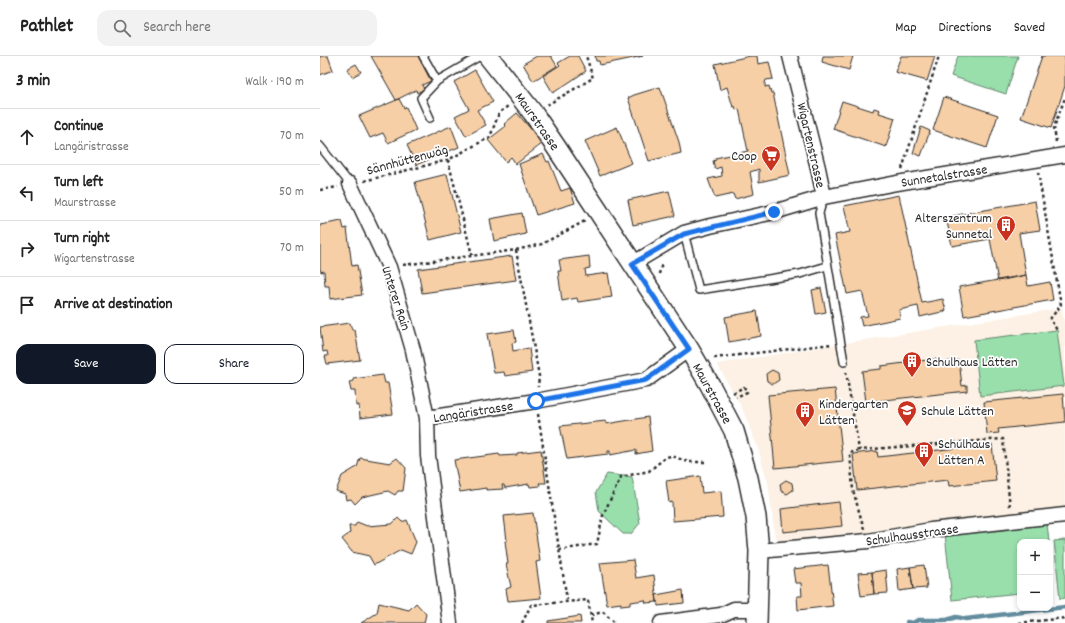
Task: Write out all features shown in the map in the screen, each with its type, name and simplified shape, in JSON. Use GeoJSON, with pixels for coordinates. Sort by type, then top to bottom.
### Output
{"type":"FeatureCollection","features":[{"type":"Feature","properties":{"kind":"street","name":"Maurstrasse"},"geometry":{"type":"LineString","coordinates":[[488,56],[534,113],[689,349],[734,431],[748,478],[756,517],[759,551],[757,616]]}},
{"type":"Feature","properties":{"kind":"street","name":"Wigartenstrasse"},"geometry":{"type":"LineString","coordinates":[[632,264],[684,234],[774,212],[824,197],[790,56]]}},
{"type":"Feature","properties":{"kind":"street","name":"Sunnetalstrasse"},"geometry":{"type":"LineString","coordinates":[[824,197],[897,183],[1061,156]]}},
{"type":"Feature","properties":{"kind":"street","name":"Unterer Rain"},"geometry":{"type":"LineString","coordinates":[[350,184],[389,268],[413,350],[427,418]]}},
{"type":"Feature","properties":{"kind":"street","name":"Langäristrasse"},"geometry":{"type":"LineString","coordinates":[[450,623],[428,456],[427,418],[536,401],[646,380],[689,349]]}},
{"type":"Feature","properties":{"kind":"street","name":"Schulhausstrasse"},"geometry":{"type":"LineString","coordinates":[[759,551],[868,541],[931,530],[1065,515]]}},
{"type":"Feature","properties":{"kind":"street"},"geometry":{"type":"LineString","coordinates":[[661,623],[721,615],[734,609],[757,616]]}},
{"type":"Feature","properties":{"kind":"lane"},"geometry":{"type":"LineString","coordinates":[[423,56],[438,81]]}},
{"type":"Feature","properties":{"kind":"lane"},"geometry":{"type":"LineString","coordinates":[[430,118],[421,98],[438,81],[480,56]]}},
{"type":"Feature","properties":{"kind":"lane"},"geometry":{"type":"LineString","coordinates":[[320,146],[350,184]]}},
{"type":"Feature","properties":{"kind":"lane"},"geometry":{"type":"LineString","coordinates":[[824,197],[819,213],[844,362]]}},
{"type":"Feature","properties":{"kind":"lane"},"geometry":{"type":"LineString","coordinates":[[684,234],[699,290],[800,274],[828,266]]}},
{"type":"Feature","properties":{"kind":"path"},"geometry":{"type":"LineString","coordinates":[[534,113],[592,78],[586,56]]}},
{"type":"Feature","properties":{"kind":"path"},"geometry":{"type":"LineString","coordinates":[[897,183],[939,56]]}},
{"type":"Feature","properties":{"kind":"path","name":"Sännhüttenwäg"},"geometry":{"type":"LineString","coordinates":[[320,190],[448,160],[490,138],[499,113],[520,96]]}},
{"type":"Feature","properties":{"kind":"path"},"geometry":{"type":"LineString","coordinates":[[1061,156],[1054,127],[1065,98]]}},
{"type":"Feature","properties":{"kind":"path"},"geometry":{"type":"LineString","coordinates":[[448,160],[472,255]]}},
{"type":"Feature","properties":{"kind":"path"},"geometry":{"type":"LineString","coordinates":[[1036,160],[1061,305],[1050,319],[1057,330]]}},
{"type":"Feature","properties":{"kind":"path"},"geometry":{"type":"LineString","coordinates":[[413,263],[516,250],[542,244],[599,213]]}},
{"type":"Feature","properties":{"kind":"path"},"geometry":{"type":"LineString","coordinates":[[516,250],[539,376],[536,401],[567,600]]}},
{"type":"Feature","properties":{"kind":"path"},"geometry":{"type":"LineString","coordinates":[[709,358],[841,343]]}},
{"type":"Feature","properties":{"kind":"path"},"geometry":{"type":"LineString","coordinates":[[844,362],[859,450]]}},
{"type":"Feature","properties":{"kind":"path"},"geometry":{"type":"LineString","coordinates":[[730,395],[744,386],[747,392],[736,398]]}},
{"type":"Feature","properties":{"kind":"path"},"geometry":{"type":"LineString","coordinates":[[868,541],[853,490],[850,453],[859,450],[1004,439],[1012,521]]}},
{"type":"Feature","properties":{"kind":"path"},"geometry":{"type":"LineString","coordinates":[[559,550],[597,544],[603,515],[621,477],[649,471],[666,456],[672,456],[688,462],[705,462]]}},
{"type":"Feature","properties":{"kind":"path"},"geometry":{"type":"LineString","coordinates":[[522,623],[531,605],[567,600],[588,600],[592,623]]}},
{"type":"Feature","properties":{"kind":"path"},"geometry":{"type":"LineString","coordinates":[[591,614],[603,612],[615,623]]}},
{"type":"Feature","properties":{"kind":"path"},"geometry":{"type":"LineString","coordinates":[[1019,623],[1065,618]]}},
{"type":"Feature","properties":{"kind":"shaded area","name":"Schule Lätten"},"geometry":{"type":"Polygon","coordinates":[[[1062,308],[1065,326],[1065,510],[783,543],[775,537],[768,483],[757,446],[742,408],[717,364],[1062,308]]]}},
{"type":"Feature","properties":{"kind":"green space"},"geometry":{"type":"Polygon","coordinates":[[[958,56],[1018,56],[1006,94],[951,76],[958,56]]]}},
{"type":"Feature","properties":{"kind":"green space"},"geometry":{"type":"Polygon","coordinates":[[[1057,330],[1064,386],[980,396],[974,340],[1057,330]]]}},
{"type":"Feature","properties":{"kind":"green space"},"geometry":{"type":"Polygon","coordinates":[[[607,474],[632,477],[640,523],[631,534],[623,534],[599,511],[596,492],[607,474]]]}},
{"type":"Feature","properties":{"kind":"green space"},"geometry":{"type":"Polygon","coordinates":[[[1047,523],[1049,539],[1017,539],[1017,593],[952,600],[945,534],[1047,523]]]}},
{"type":"Feature","properties":{"kind":"green space"},"geometry":{"type":"Polygon","coordinates":[[[1065,540],[1065,598],[1060,599],[1054,541],[1065,540]]]}},
{"type":"Feature","properties":{"kind":"building"},"geometry":{"type":"Polygon","coordinates":[[[320,56],[328,56],[333,70],[320,75],[320,56]]]}},
{"type":"Feature","properties":{"kind":"building"},"geometry":{"type":"Polygon","coordinates":[[[371,56],[418,56],[431,81],[422,85],[424,89],[417,93],[416,90],[396,100],[371,56]]]}},
{"type":"Feature","properties":{"kind":"building"},"geometry":{"type":"Polygon","coordinates":[[[537,56],[551,56],[557,66],[533,81],[523,64],[537,56]]]}},
{"type":"Feature","properties":{"kind":"building"},"geometry":{"type":"Polygon","coordinates":[[[570,56],[578,56],[586,71],[553,93],[543,76],[560,65],[558,63],[570,56]]]}},
{"type":"Feature","properties":{"kind":"building"},"geometry":{"type":"Polygon","coordinates":[[[595,56],[643,56],[600,65],[599,61],[596,61],[595,56]]]}},
{"type":"Feature","properties":{"kind":"building"},"geometry":{"type":"Polygon","coordinates":[[[750,56],[757,56],[758,64],[769,62],[773,79],[766,80],[765,87],[769,86],[771,93],[773,93],[790,175],[759,182],[759,169],[750,172],[754,194],[735,199],[733,194],[715,198],[708,179],[722,176],[721,167],[715,169],[713,161],[716,160],[715,158],[748,151],[739,109],[736,110],[735,106],[733,107],[727,87],[720,90],[715,64],[750,56]]]}},
{"type":"Feature","properties":{"kind":"building"},"geometry":{"type":"Polygon","coordinates":[[[823,56],[853,56],[849,70],[822,62],[823,56]]]}},
{"type":"Feature","properties":{"kind":"building"},"geometry":{"type":"Polygon","coordinates":[[[901,56],[935,56],[927,81],[895,72],[901,56]]]}},
{"type":"Feature","properties":{"kind":"building"},"geometry":{"type":"Polygon","coordinates":[[[1042,56],[1065,56],[1065,86],[1051,128],[1021,118],[1042,56]]]}},
{"type":"Feature","properties":{"kind":"building"},"geometry":{"type":"Polygon","coordinates":[[[356,64],[361,72],[352,77],[347,69],[356,64]]]}},
{"type":"Feature","properties":{"kind":"building"},"geometry":{"type":"Polygon","coordinates":[[[475,70],[493,102],[477,110],[486,125],[466,136],[455,116],[469,109],[454,82],[475,70]]]}},
{"type":"Feature","properties":{"kind":"building"},"geometry":{"type":"Polygon","coordinates":[[[660,87],[679,142],[681,153],[649,161],[628,98],[660,87]]]}},
{"type":"Feature","properties":{"kind":"building"},"geometry":{"type":"Polygon","coordinates":[[[944,97],[998,115],[987,148],[933,130],[944,97]]]}},
{"type":"Feature","properties":{"kind":"building"},"geometry":{"type":"Polygon","coordinates":[[[399,99],[404,108],[406,107],[416,130],[388,143],[383,133],[370,138],[359,116],[399,99]]]}},
{"type":"Feature","properties":{"kind":"building"},"geometry":{"type":"Polygon","coordinates":[[[842,101],[873,111],[874,108],[880,110],[879,113],[895,118],[886,147],[833,129],[842,101]]]}},
{"type":"Feature","properties":{"kind":"building"},"geometry":{"type":"Polygon","coordinates":[[[517,113],[543,143],[516,164],[511,157],[506,162],[488,140],[506,126],[504,124],[517,113]]]}},
{"type":"Feature","properties":{"kind":"building"},"geometry":{"type":"Polygon","coordinates":[[[451,126],[459,147],[416,165],[407,145],[451,126]]]}},
{"type":"Feature","properties":{"kind":"building"},"geometry":{"type":"Polygon","coordinates":[[[617,127],[632,163],[600,176],[585,141],[617,127]]]}},
{"type":"Feature","properties":{"kind":"building"},"geometry":{"type":"Polygon","coordinates":[[[921,127],[930,131],[921,156],[913,153],[921,127]]]}},
{"type":"Feature","properties":{"kind":"building"},"geometry":{"type":"Polygon","coordinates":[[[543,154],[547,162],[549,161],[561,191],[570,188],[575,203],[536,215],[519,164],[543,154]]]}},
{"type":"Feature","properties":{"kind":"building"},"geometry":{"type":"Polygon","coordinates":[[[447,174],[461,232],[430,240],[415,182],[447,174]]]}},
{"type":"Feature","properties":{"kind":"building"},"geometry":{"type":"Polygon","coordinates":[[[669,191],[675,216],[633,225],[628,200],[669,191]]]}},
{"type":"Feature","properties":{"kind":"building"},"geometry":{"type":"Polygon","coordinates":[[[899,195],[922,303],[943,299],[946,311],[920,317],[918,306],[899,310],[900,318],[862,326],[860,317],[868,316],[862,291],[847,294],[835,235],[850,232],[844,206],[899,195]]]}},
{"type":"Feature","properties":{"kind":"building","name":"Alterszentrum Sunnetal"},"geometry":{"type":"Polygon","coordinates":[[[1035,201],[1040,230],[1019,233],[1026,275],[998,281],[990,239],[952,246],[946,217],[1035,201]]]}},
{"type":"Feature","properties":{"kind":"building"},"geometry":{"type":"Polygon","coordinates":[[[522,213],[526,234],[494,241],[490,219],[522,213]]]}},
{"type":"Feature","properties":{"kind":"building"},"geometry":{"type":"Polygon","coordinates":[[[342,221],[344,229],[347,228],[352,266],[357,265],[362,295],[330,299],[329,286],[325,286],[324,271],[321,272],[320,268],[320,225],[342,221]]]}},
{"type":"Feature","properties":{"kind":"building"},"geometry":{"type":"Polygon","coordinates":[[[512,256],[516,280],[422,293],[418,269],[512,256]]]}},
{"type":"Feature","properties":{"kind":"building"},"geometry":{"type":"Polygon","coordinates":[[[589,256],[590,268],[585,269],[586,276],[608,273],[612,297],[578,302],[577,298],[562,301],[558,271],[561,271],[559,260],[589,256]]]}},
{"type":"Feature","properties":{"kind":"building"},"geometry":{"type":"Polygon","coordinates":[[[1026,275],[1028,286],[1050,282],[1053,300],[964,316],[959,287],[1026,275]]]}},
{"type":"Feature","properties":{"kind":"building"},"geometry":{"type":"Polygon","coordinates":[[[821,288],[826,312],[816,314],[812,290],[821,288]]]}},
{"type":"Feature","properties":{"kind":"building"},"geometry":{"type":"Polygon","coordinates":[[[757,311],[761,336],[729,342],[725,317],[757,311]]]}},
{"type":"Feature","properties":{"kind":"building"},"geometry":{"type":"Polygon","coordinates":[[[350,323],[352,330],[355,330],[360,360],[327,364],[325,356],[328,356],[327,351],[323,352],[320,327],[350,323]]]}},
{"type":"Feature","properties":{"kind":"building"},"geometry":{"type":"Polygon","coordinates":[[[514,330],[516,342],[512,343],[513,351],[529,348],[532,372],[505,376],[504,372],[494,373],[487,334],[514,330]]]}},
{"type":"Feature","properties":{"kind":"building","name":"Schulhaus Lätten"},"geometry":{"type":"Polygon","coordinates":[[[936,359],[937,363],[959,360],[962,386],[967,385],[967,391],[866,402],[862,371],[881,369],[881,366],[936,359]]]}},
{"type":"Feature","properties":{"kind":"building"},"geometry":{"type":"Polygon","coordinates":[[[772,370],[778,373],[779,380],[773,384],[767,381],[766,374],[772,370]]]}},
{"type":"Feature","properties":{"kind":"building"},"geometry":{"type":"Polygon","coordinates":[[[383,375],[385,383],[388,383],[393,414],[360,418],[359,405],[356,406],[355,391],[351,391],[349,382],[354,381],[353,379],[383,375]]]}},
{"type":"Feature","properties":{"kind":"building","name":"Kindergarten Lätten"},"geometry":{"type":"Polygon","coordinates":[[[835,389],[843,461],[775,468],[768,395],[835,389]]]}},
{"type":"Feature","properties":{"kind":"building"},"geometry":{"type":"Polygon","coordinates":[[[1063,394],[1065,422],[998,429],[999,433],[987,434],[984,402],[1063,394]]]}},
{"type":"Feature","properties":{"kind":"building"},"geometry":{"type":"Polygon","coordinates":[[[648,417],[652,451],[636,454],[636,450],[610,455],[610,451],[608,451],[608,454],[567,459],[560,426],[606,421],[606,424],[648,417]]]}},
{"type":"Feature","properties":{"kind":"building","name":"Schulhaus Lätten A"},"geometry":{"type":"Polygon","coordinates":[[[992,444],[996,481],[949,486],[948,480],[857,490],[853,454],[877,451],[878,457],[992,444]]]}},
{"type":"Feature","properties":{"kind":"building"},"geometry":{"type":"Polygon","coordinates":[[[541,450],[546,483],[539,483],[540,486],[530,487],[529,484],[505,488],[504,485],[502,485],[503,489],[486,490],[486,488],[460,492],[454,460],[499,454],[500,456],[517,455],[517,453],[541,450]]]}},
{"type":"Feature","properties":{"kind":"building"},"geometry":{"type":"Polygon","coordinates":[[[360,458],[390,463],[397,458],[406,468],[403,491],[398,491],[395,495],[388,491],[362,497],[355,504],[351,499],[346,500],[345,494],[336,491],[342,476],[357,467],[360,458]]]}},
{"type":"Feature","properties":{"kind":"building"},"geometry":{"type":"Polygon","coordinates":[[[700,476],[702,493],[721,491],[723,517],[673,521],[672,502],[669,503],[666,481],[700,476]]]}},
{"type":"Feature","properties":{"kind":"building"},"geometry":{"type":"Polygon","coordinates":[[[786,480],[792,483],[793,490],[787,494],[781,491],[780,484],[786,480]]]}},
{"type":"Feature","properties":{"kind":"building"},"geometry":{"type":"Polygon","coordinates":[[[839,502],[842,526],[783,532],[781,509],[839,502]]]}},
{"type":"Feature","properties":{"kind":"building"},"geometry":{"type":"Polygon","coordinates":[[[533,513],[540,561],[536,562],[541,598],[508,601],[506,589],[511,587],[506,564],[508,564],[504,516],[533,513]]]}},
{"type":"Feature","properties":{"kind":"building"},"geometry":{"type":"Polygon","coordinates":[[[398,518],[402,522],[407,520],[416,542],[411,554],[401,550],[374,565],[369,556],[352,552],[342,539],[350,533],[349,526],[355,526],[357,522],[367,526],[392,524],[398,518]]]}},
{"type":"Feature","properties":{"kind":"building"},"geometry":{"type":"Polygon","coordinates":[[[633,560],[636,578],[654,575],[657,602],[646,603],[645,600],[630,602],[630,605],[621,606],[621,603],[607,605],[600,563],[633,560]]]}},
{"type":"Feature","properties":{"kind":"building"},"geometry":{"type":"Polygon","coordinates":[[[828,565],[833,606],[798,610],[797,596],[802,596],[801,583],[795,583],[793,569],[828,565]]]}},
{"type":"Feature","properties":{"kind":"building"},"geometry":{"type":"Polygon","coordinates":[[[924,565],[927,588],[913,589],[910,567],[924,565]]]}},
{"type":"Feature","properties":{"kind":"building"},"geometry":{"type":"Polygon","coordinates":[[[910,567],[913,589],[899,591],[897,569],[910,567]]]}},
{"type":"Feature","properties":{"kind":"building"},"geometry":{"type":"Polygon","coordinates":[[[886,570],[888,593],[874,594],[872,572],[886,570]]]}},
{"type":"Feature","properties":{"kind":"building"},"geometry":{"type":"Polygon","coordinates":[[[872,572],[874,594],[861,596],[858,573],[872,572]]]}},
{"type":"Feature","properties":{"kind":"building"},"geometry":{"type":"Polygon","coordinates":[[[683,590],[684,603],[658,606],[656,595],[683,590]]]}},
{"type":"Feature","properties":{"kind":"building"},"geometry":{"type":"Polygon","coordinates":[[[379,603],[409,610],[416,603],[426,614],[424,623],[361,623],[377,613],[379,603]]]}},
{"type":"Feature","properties":{"kind":"building"},"geometry":{"type":"Polygon","coordinates":[[[580,616],[581,623],[548,623],[548,621],[580,616]]]}},
{"type":"Feature","properties":{"kind":"waterway"},"geometry":{"type":"LineString","coordinates":[[907,622],[913,623],[918,620],[947,620],[956,617],[966,619],[1065,607]]}},
{"type":"Feature","properties":{"kind":"place","name":"Coop"},"geometry":{"type":"Point","coordinates":[771,172]}},
{"type":"Feature","properties":{"kind":"place","name":"Alterszentrum Sunnetal"},"geometry":{"type":"Point","coordinates":[1006,242]}},
{"type":"Feature","properties":{"kind":"place","name":"Schulhaus Lätten"},"geometry":{"type":"Point","coordinates":[912,378]}},
{"type":"Feature","properties":{"kind":"place","name":"Schule Lätten"},"geometry":{"type":"Point","coordinates":[907,427]}},
{"type":"Feature","properties":{"kind":"place","name":"Kindergarten Lätten"},"geometry":{"type":"Point","coordinates":[805,428]}},
{"type":"Feature","properties":{"kind":"place","name":"Schulhaus Lätten A"},"geometry":{"type":"Point","coordinates":[924,468]}},
{"type":"Feature","properties":{"kind":"route"},"geometry":{"type":"LineString","coordinates":[[536,401],[646,380],[689,349],[632,264],[684,234],[710,226],[774,212]]}}]}
